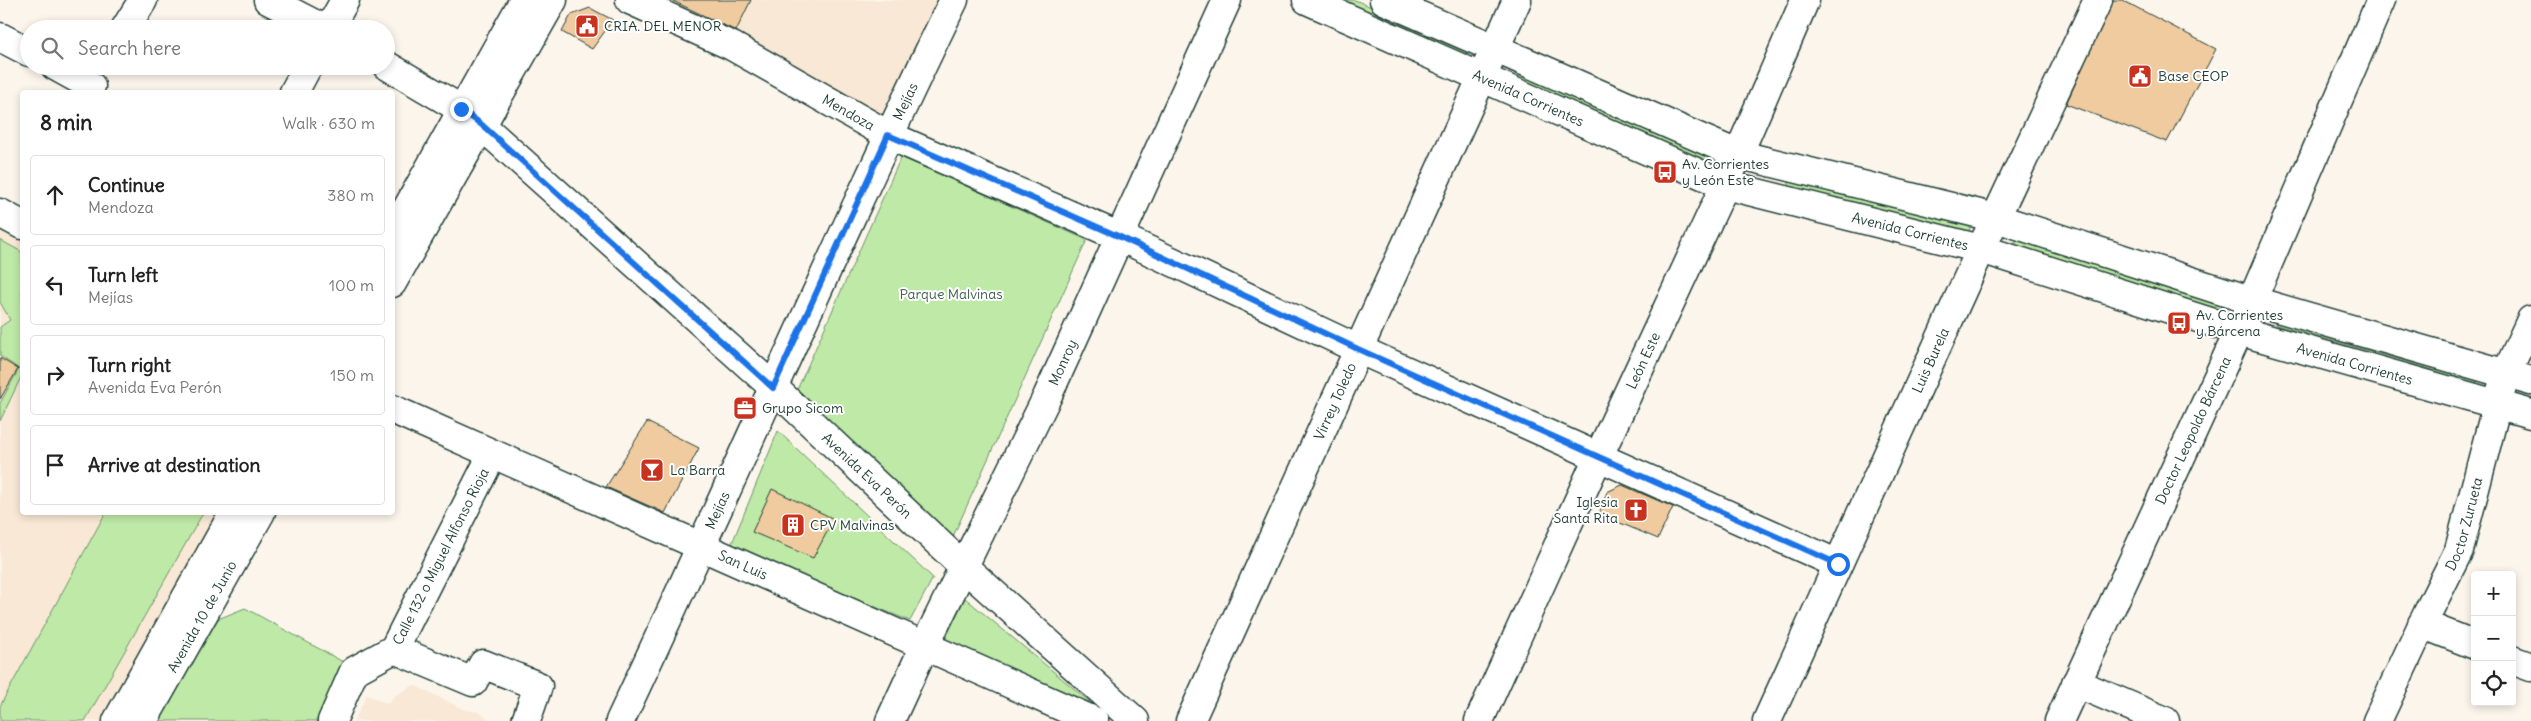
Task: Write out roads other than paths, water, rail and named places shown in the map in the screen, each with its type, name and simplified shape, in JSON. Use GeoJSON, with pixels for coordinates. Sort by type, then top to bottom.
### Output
{"type":"FeatureCollection","features":[{"type":"Feature","properties":{"kind":"street"},"geometry":{"type":"LineString","coordinates":[[130,20],[142,0]]}},
{"type":"Feature","properties":{"kind":"street"},"geometry":{"type":"LineString","coordinates":[[268,0],[307,20]]}},
{"type":"Feature","properties":{"kind":"street"},"geometry":{"type":"LineString","coordinates":[[334,20],[345,0]]}},
{"type":"Feature","properties":{"kind":"street"},"geometry":{"type":"LineString","coordinates":[[395,277],[524,0]]}},
{"type":"Feature","properties":{"kind":"street"},"geometry":{"type":"LineString","coordinates":[[395,231],[553,0]]}},
{"type":"Feature","properties":{"kind":"street","name":"Mendoza"},"geometry":{"type":"LineString","coordinates":[[630,0],[732,46],[888,135],[1118,236],[1360,350],[1838,564]]}},
{"type":"Feature","properties":{"kind":"street","name":"Mejías"},"geometry":{"type":"LineString","coordinates":[[620,721],[701,548],[888,135],[954,0]]}},
{"type":"Feature","properties":{"kind":"street","name":"Monroy"},"geometry":{"type":"LineString","coordinates":[[890,721],[963,566],[1047,397],[1118,236],[1227,0]]}},
{"type":"Feature","properties":{"kind":"street","name":"Avenida Corrientes"},"geometry":{"type":"LineString","coordinates":[[1307,0],[1725,185],[1981,249],[2239,331],[2531,414]]}},
{"type":"Feature","properties":{"kind":"street"},"geometry":{"type":"LineString","coordinates":[[1384,0],[1737,154],[1996,218],[2250,300],[2519,377]]}},
{"type":"Feature","properties":{"kind":"street","name":"Virrey Toledo"},"geometry":{"type":"LineString","coordinates":[[1190,721],[1483,79],[1517,0]]}},
{"type":"Feature","properties":{"kind":"street","name":"León Este"},"geometry":{"type":"LineString","coordinates":[[1479,721],[1598,457],[1725,185],[1805,0]]}},
{"type":"Feature","properties":{"kind":"street","name":"Luis Burela"},"geometry":{"type":"LineString","coordinates":[[1768,721],[1981,249],[2098,0]]}},
{"type":"Feature","properties":{"kind":"street","name":"Doctor Leopoldo Bárcena"},"geometry":{"type":"LineString","coordinates":[[2059,721],[2239,331],[2250,300],[2381,0]]}},
{"type":"Feature","properties":{"kind":"street"},"geometry":{"type":"LineString","coordinates":[[0,37],[20,47]]}},
{"type":"Feature","properties":{"kind":"street","name":"Avenida Eva Perón"},"geometry":{"type":"LineString","coordinates":[[395,71],[471,117],[773,388],[963,566],[1135,721]]}},
{"type":"Feature","properties":{"kind":"street"},"geometry":{"type":"LineString","coordinates":[[78,75],[94,81]]}},
{"type":"Feature","properties":{"kind":"street"},"geometry":{"type":"LineString","coordinates":[[295,90],[303,75]]}},
{"type":"Feature","properties":{"kind":"street","name":"Doctor Zurueta"},"geometry":{"type":"LineString","coordinates":[[2378,721],[2422,624],[2460,550],[2496,404],[2519,377],[2531,320]]}},
{"type":"Feature","properties":{"kind":"street","name":"San Luis"},"geometry":{"type":"LineString","coordinates":[[395,410],[1094,721]]}},
{"type":"Feature","properties":{"kind":"street","name":"Calle 132 o Miguel Alfonso Rioja"},"geometry":{"type":"LineString","coordinates":[[332,721],[354,671],[394,649],[492,455]]}},
{"type":"Feature","properties":{"kind":"street","name":"Avenida 10 de Junio"},"geometry":{"type":"LineString","coordinates":[[117,721],[232,515]]}},
{"type":"Feature","properties":{"kind":"street","name":"Avenida 10 de Junio"},"geometry":{"type":"LineString","coordinates":[[143,721],[259,515]]}},
{"type":"Feature","properties":{"kind":"street"},"geometry":{"type":"LineString","coordinates":[[2422,624],[2471,643]]}},
{"type":"Feature","properties":{"kind":"street"},"geometry":{"type":"LineString","coordinates":[[394,649],[473,682],[483,664],[538,686],[526,721]]}},
{"type":"Feature","properties":{"kind":"street"},"geometry":{"type":"LineString","coordinates":[[2514,661],[2531,668]]}},
{"type":"Feature","properties":{"kind":"street"},"geometry":{"type":"LineString","coordinates":[[2076,683],[2165,721]]}},
{"type":"Feature","properties":{"kind":"place","name":"CRIA. DEL MENOR"},"geometry":{"type":"Point","coordinates":[587,26]}},
{"type":"Feature","properties":{"kind":"place","name":"Base CEOP"},"geometry":{"type":"Point","coordinates":[2140,76]}},
{"type":"Feature","properties":{"kind":"place","name":"Av. Corrientes y León Este"},"geometry":{"type":"Point","coordinates":[1665,172]}},
{"type":"Feature","properties":{"kind":"place","name":"Av. Corrientes y Bárcena"},"geometry":{"type":"Point","coordinates":[2179,323]}},
{"type":"Feature","properties":{"kind":"place","name":"Grupo Sicom"},"geometry":{"type":"Point","coordinates":[745,408]}},
{"type":"Feature","properties":{"kind":"place","name":"La Barra"},"geometry":{"type":"Point","coordinates":[652,470]}},
{"type":"Feature","properties":{"kind":"place","name":"Iglesia Santa Rita"},"geometry":{"type":"Point","coordinates":[1636,510]}},
{"type":"Feature","properties":{"kind":"place","name":"CPV Malvinas"},"geometry":{"type":"Point","coordinates":[793,525]}},
{"type":"Feature","properties":{"kind":"park label","name":"Parque Malvinas"},"geometry":{"type":"Point","coordinates":[951,294]}}]}
